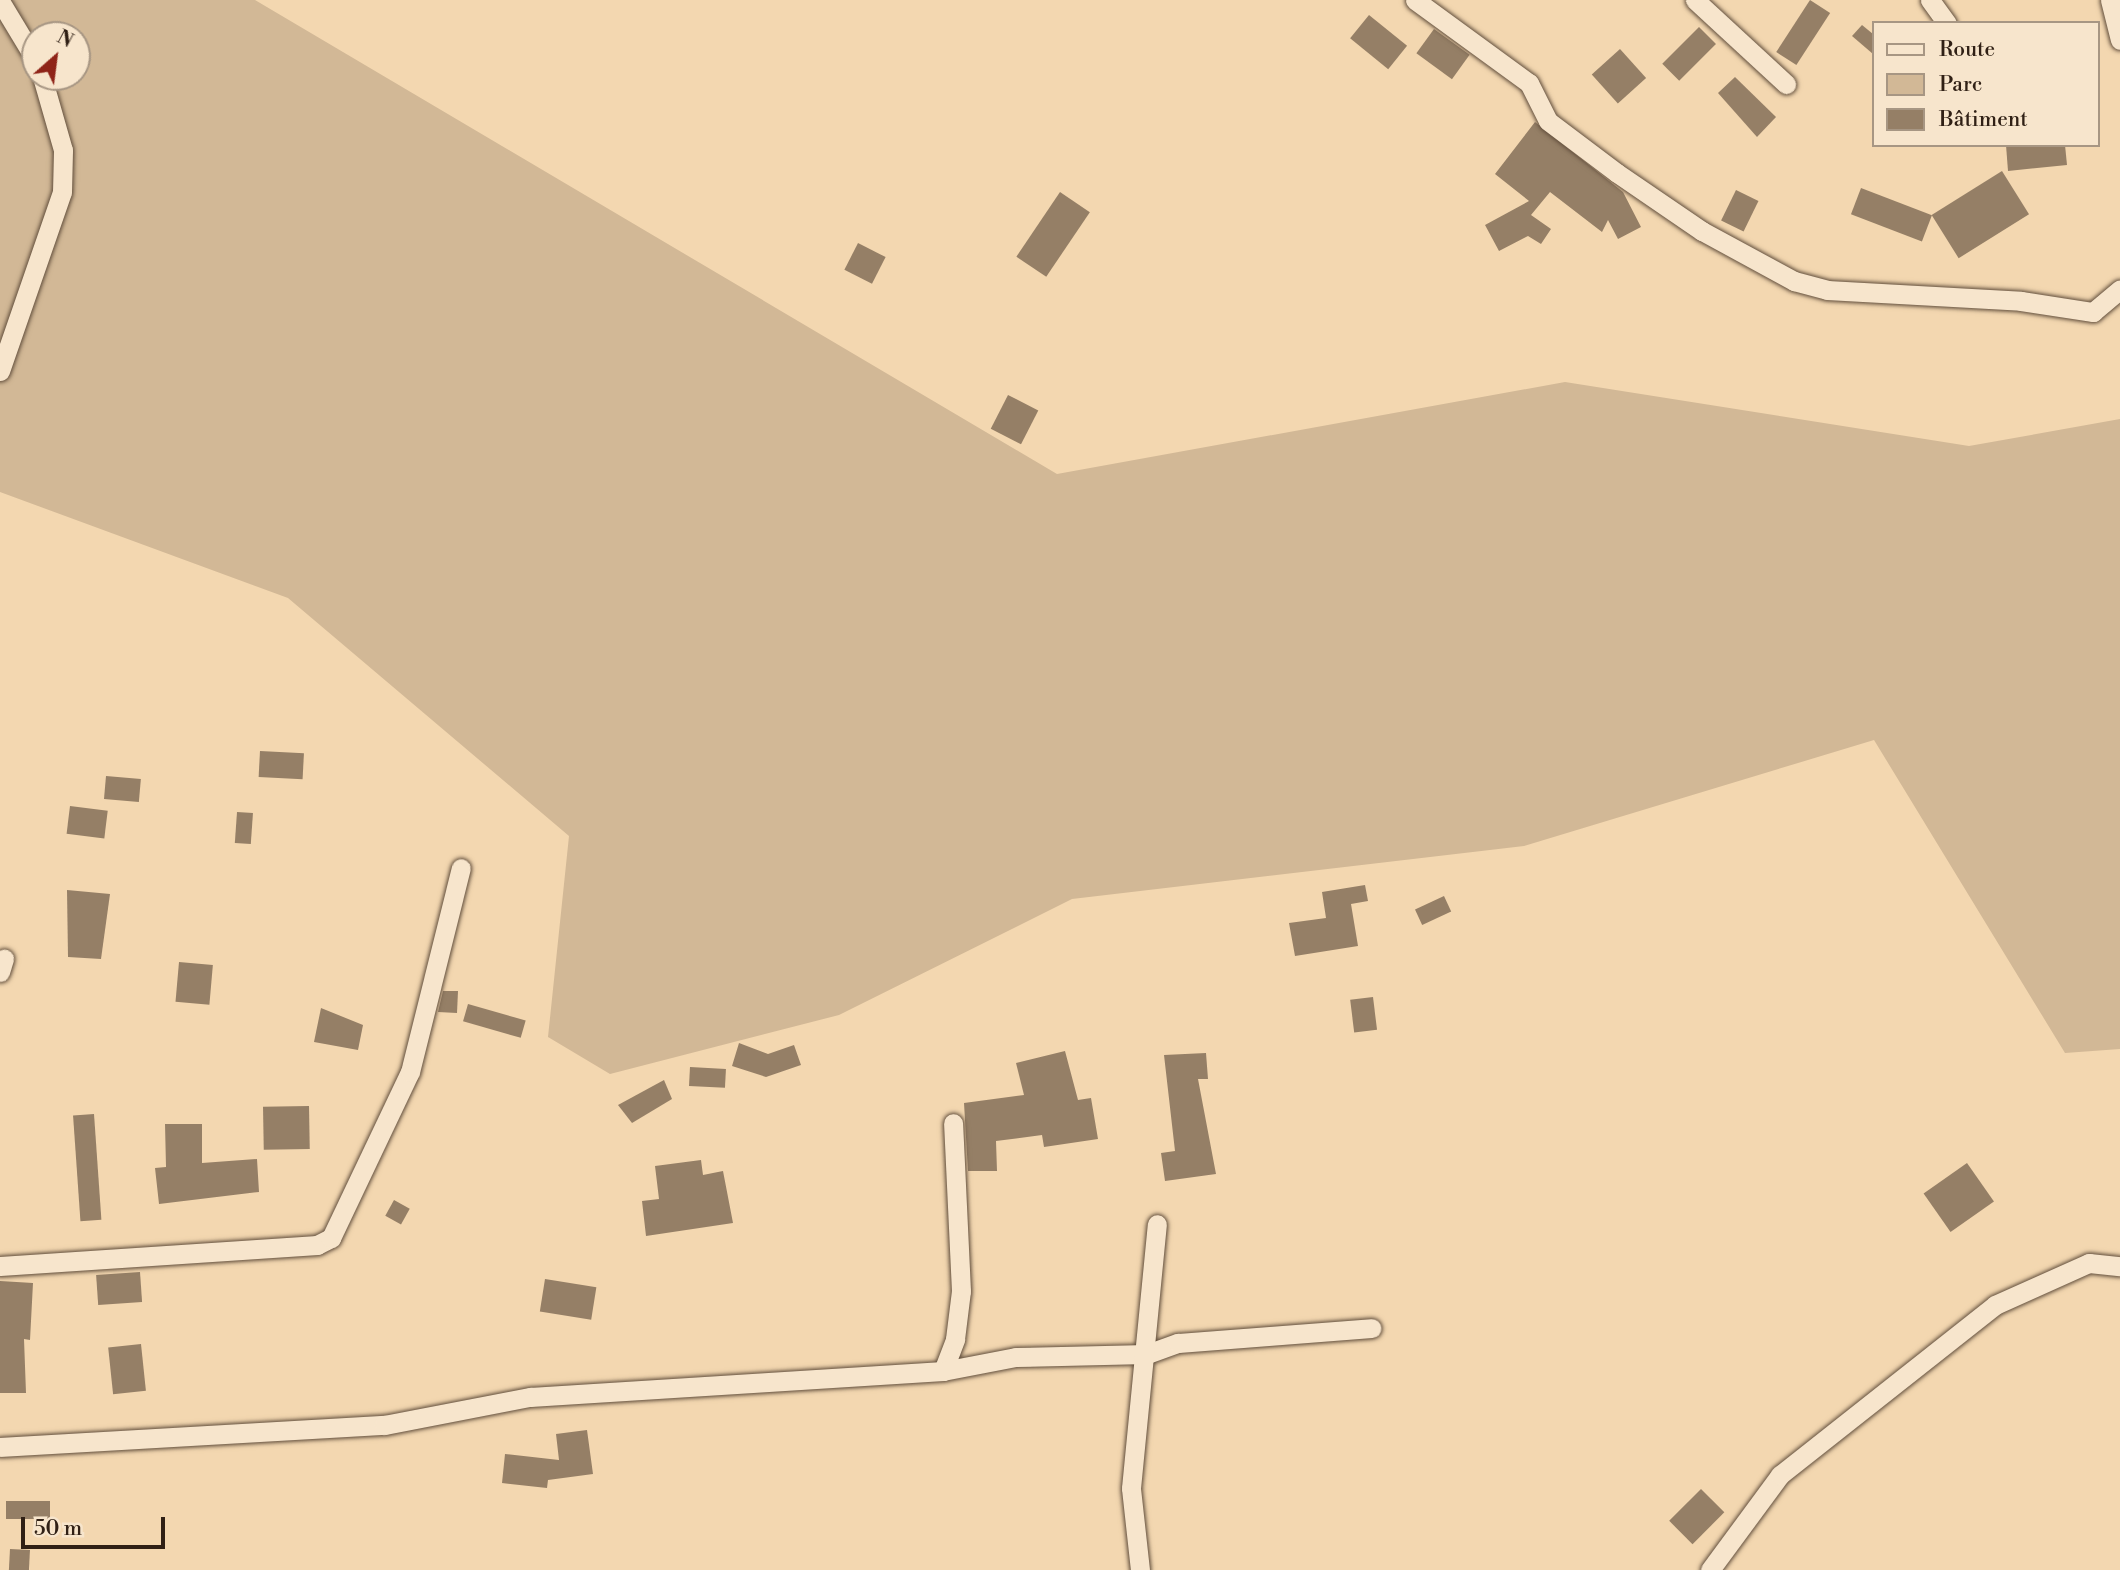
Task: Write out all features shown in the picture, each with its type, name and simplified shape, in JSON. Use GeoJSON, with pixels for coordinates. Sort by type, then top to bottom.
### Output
{"type":"FeatureCollection","features":[{"type":"Feature","properties":{"kind":"street"},"geometry":{"type":"LineString","coordinates":[[1415,0],[1529,83],[1548,121],[1617,173],[1702,230],[1794,281],[1827,290],[2021,302],[2093,312],[2120,289]]}},
{"type":"Feature","properties":{"kind":"street"},"geometry":{"type":"LineString","coordinates":[[1695,0],[1786,84]]}},
{"type":"Feature","properties":{"kind":"street"},"geometry":{"type":"LineString","coordinates":[[1930,0],[1946,21]]}},
{"type":"Feature","properties":{"kind":"street"},"geometry":{"type":"LineString","coordinates":[[2110,0],[2120,40]]}},
{"type":"Feature","properties":{"kind":"street"},"geometry":{"type":"LineString","coordinates":[[0,1],[21,36]]}},
{"type":"Feature","properties":{"kind":"street"},"geometry":{"type":"LineString","coordinates":[[0,371],[62,192],[63,150],[47,91]]}},
{"type":"Feature","properties":{"kind":"street"},"geometry":{"type":"LineString","coordinates":[[0,1266],[317,1245],[331,1238],[410,1072],[461,868]]}},
{"type":"Feature","properties":{"kind":"street"},"geometry":{"type":"LineString","coordinates":[[943,1371],[955,1339],[961,1291],[953,1123]]}},
{"type":"Feature","properties":{"kind":"street"},"geometry":{"type":"LineString","coordinates":[[1140,1570],[1131,1488],[1147,1354],[1157,1224]]}},
{"type":"Feature","properties":{"kind":"street"},"geometry":{"type":"LineString","coordinates":[[1710,1570],[1780,1475],[1995,1305],[2089,1263],[2120,1266]]}},
{"type":"Feature","properties":{"kind":"street"},"geometry":{"type":"LineString","coordinates":[[0,1447],[384,1425],[530,1397],[943,1371],[1016,1357],[1147,1354],[1189,1342],[1371,1328]]}},
{"type":"Feature","properties":{"kind":"green space"},"geometry":{"type":"Polygon","coordinates":[[[0,0],[255,0],[1057,474],[1565,382],[1969,446],[2120,419],[2120,1049],[2065,1053],[1874,740],[1524,846],[1072,899],[839,1015],[610,1074],[548,1037],[569,836],[288,598],[0,492],[0,0]]]}},
{"type":"Feature","properties":{"kind":"building"},"geometry":{"type":"Polygon","coordinates":[[[1810,0],[1830,13],[1796,65],[1776,52],[1810,0]]]}},
{"type":"Feature","properties":{"kind":"building"},"geometry":{"type":"Polygon","coordinates":[[[1369,15],[1407,46],[1388,69],[1350,38],[1369,15]]]}},
{"type":"Feature","properties":{"kind":"building"},"geometry":{"type":"Polygon","coordinates":[[[1862,25],[1871,32],[1871,52],[1852,36],[1862,25]]]}},
{"type":"Feature","properties":{"kind":"building"},"geometry":{"type":"Polygon","coordinates":[[[1699,27],[1716,44],[1679,81],[1662,64],[1699,27]]]}},
{"type":"Feature","properties":{"kind":"building"},"geometry":{"type":"Polygon","coordinates":[[[1434,29],[1470,55],[1452,79],[1416,53],[1434,29]]]}},
{"type":"Feature","properties":{"kind":"building"},"geometry":{"type":"Polygon","coordinates":[[[1620,49],[1646,78],[1618,103],[1592,74],[1620,49]]]}},
{"type":"Feature","properties":{"kind":"building"},"geometry":{"type":"Polygon","coordinates":[[[1735,77],[1776,117],[1757,137],[1718,93],[1735,77]]]}},
{"type":"Feature","properties":{"kind":"building"},"geometry":{"type":"Polygon","coordinates":[[[1535,122],[1623,192],[1641,227],[1618,239],[1608,220],[1602,232],[1550,192],[1531,215],[1551,229],[1541,244],[1528,236],[1499,251],[1485,225],[1529,201],[1495,174],[1535,122]]]}},
{"type":"Feature","properties":{"kind":"building"},"geometry":{"type":"Polygon","coordinates":[[[2006,147],[2065,147],[2067,165],[2008,171],[2006,147]]]}},
{"type":"Feature","properties":{"kind":"building"},"geometry":{"type":"Polygon","coordinates":[[[2002,171],[2029,214],[1959,258],[1932,215],[2002,171]]]}},
{"type":"Feature","properties":{"kind":"building"},"geometry":{"type":"Polygon","coordinates":[[[1861,188],[1932,215],[1922,241],[1851,214],[1861,188]]]}},
{"type":"Feature","properties":{"kind":"building"},"geometry":{"type":"Polygon","coordinates":[[[1736,190],[1758,201],[1744,232],[1721,221],[1736,190]]]}},
{"type":"Feature","properties":{"kind":"building"},"geometry":{"type":"Polygon","coordinates":[[[1060,192],[1090,212],[1046,277],[1016,257],[1060,192]]]}},
{"type":"Feature","properties":{"kind":"building"},"geometry":{"type":"Polygon","coordinates":[[[858,243],[886,257],[872,284],[844,270],[858,243]]]}},
{"type":"Feature","properties":{"kind":"building"},"geometry":{"type":"Polygon","coordinates":[[[1008,395],[1038,410],[1021,444],[991,429],[1008,395]]]}},
{"type":"Feature","properties":{"kind":"building"},"geometry":{"type":"Polygon","coordinates":[[[260,751],[304,753],[303,779],[259,777],[260,751]]]}},
{"type":"Feature","properties":{"kind":"building"},"geometry":{"type":"Polygon","coordinates":[[[106,776],[141,779],[139,802],[104,799],[106,776]]]}},
{"type":"Feature","properties":{"kind":"building"},"geometry":{"type":"Polygon","coordinates":[[[70,806],[108,811],[104,838],[67,834],[70,806]]]}},
{"type":"Feature","properties":{"kind":"building"},"geometry":{"type":"Polygon","coordinates":[[[237,812],[253,813],[251,844],[235,843],[237,812]]]}},
{"type":"Feature","properties":{"kind":"building"},"geometry":{"type":"Polygon","coordinates":[[[1365,885],[1368,901],[1351,904],[1358,946],[1295,956],[1289,923],[1326,918],[1322,892],[1365,885]]]}},
{"type":"Feature","properties":{"kind":"building"},"geometry":{"type":"Polygon","coordinates":[[[67,890],[110,894],[101,959],[68,957],[67,890]]]}},
{"type":"Feature","properties":{"kind":"building"},"geometry":{"type":"Polygon","coordinates":[[[1444,896],[1451,911],[1422,925],[1415,910],[1444,896]]]}},
{"type":"Feature","properties":{"kind":"building"},"geometry":{"type":"Polygon","coordinates":[[[179,962],[213,965],[209,1005],[176,1002],[179,962]]]}},
{"type":"Feature","properties":{"kind":"building"},"geometry":{"type":"Polygon","coordinates":[[[443,991],[458,991],[457,1013],[438,1012],[443,991]]]}},
{"type":"Feature","properties":{"kind":"building"},"geometry":{"type":"Polygon","coordinates":[[[1373,997],[1377,1030],[1354,1033],[1350,1000],[1373,997]]]}},
{"type":"Feature","properties":{"kind":"building"},"geometry":{"type":"Polygon","coordinates":[[[468,1004],[526,1021],[521,1038],[463,1021],[468,1004]]]}},
{"type":"Feature","properties":{"kind":"building"},"geometry":{"type":"Polygon","coordinates":[[[321,1008],[363,1025],[358,1050],[314,1042],[321,1008]]]}},
{"type":"Feature","properties":{"kind":"building"},"geometry":{"type":"Polygon","coordinates":[[[739,1043],[768,1054],[794,1045],[801,1065],[766,1077],[732,1066],[739,1043]]]}},
{"type":"Feature","properties":{"kind":"building"},"geometry":{"type":"Polygon","coordinates":[[[1065,1051],[1078,1100],[1091,1098],[1098,1139],[1044,1147],[1042,1135],[996,1141],[997,1171],[968,1171],[964,1103],[1024,1095],[1016,1063],[1065,1051]]]}},
{"type":"Feature","properties":{"kind":"building"},"geometry":{"type":"Polygon","coordinates":[[[1206,1053],[1208,1079],[1198,1079],[1216,1174],[1165,1181],[1161,1153],[1175,1151],[1164,1055],[1206,1053]]]}},
{"type":"Feature","properties":{"kind":"building"},"geometry":{"type":"Polygon","coordinates":[[[690,1067],[726,1069],[725,1088],[689,1086],[690,1067]]]}},
{"type":"Feature","properties":{"kind":"building"},"geometry":{"type":"Polygon","coordinates":[[[664,1080],[672,1099],[632,1123],[618,1105],[664,1080]]]}},
{"type":"Feature","properties":{"kind":"building"},"geometry":{"type":"Polygon","coordinates":[[[309,1106],[310,1149],[264,1150],[263,1107],[309,1106]]]}},
{"type":"Feature","properties":{"kind":"building"},"geometry":{"type":"Polygon","coordinates":[[[94,1114],[101,1220],[80,1221],[73,1115],[94,1114]]]}},
{"type":"Feature","properties":{"kind":"building"},"geometry":{"type":"Polygon","coordinates":[[[165,1124],[202,1124],[202,1163],[257,1159],[259,1192],[159,1204],[155,1168],[166,1167],[165,1124]]]}},
{"type":"Feature","properties":{"kind":"building"},"geometry":{"type":"Polygon","coordinates":[[[701,1160],[703,1175],[723,1171],[733,1223],[646,1236],[642,1201],[659,1199],[655,1166],[701,1160]]]}},
{"type":"Feature","properties":{"kind":"building"},"geometry":{"type":"Polygon","coordinates":[[[1967,1163],[1994,1202],[1951,1232],[1924,1193],[1967,1163]]]}},
{"type":"Feature","properties":{"kind":"building"},"geometry":{"type":"Polygon","coordinates":[[[394,1200],[410,1209],[401,1224],[385,1216],[394,1200]]]}},
{"type":"Feature","properties":{"kind":"building"},"geometry":{"type":"Polygon","coordinates":[[[140,1272],[142,1302],[98,1305],[96,1275],[140,1272]]]}},
{"type":"Feature","properties":{"kind":"building"},"geometry":{"type":"Polygon","coordinates":[[[545,1279],[596,1287],[591,1320],[540,1312],[545,1279]]]}},
{"type":"Feature","properties":{"kind":"building"},"geometry":{"type":"Polygon","coordinates":[[[0,1281],[33,1283],[30,1340],[24,1339],[26,1393],[0,1393],[0,1281]]]}},
{"type":"Feature","properties":{"kind":"building"},"geometry":{"type":"Polygon","coordinates":[[[141,1344],[146,1391],[113,1394],[108,1347],[141,1344]]]}},
{"type":"Feature","properties":{"kind":"building"},"geometry":{"type":"Polygon","coordinates":[[[587,1430],[593,1474],[548,1480],[547,1488],[502,1483],[505,1454],[559,1460],[556,1434],[587,1430]]]}},
{"type":"Feature","properties":{"kind":"building"},"geometry":{"type":"Polygon","coordinates":[[[1701,1489],[1724,1512],[1693,1544],[1669,1521],[1701,1489]]]}},
{"type":"Feature","properties":{"kind":"building"},"geometry":{"type":"Polygon","coordinates":[[[6,1501],[50,1501],[50,1519],[6,1519],[6,1501]]]}},
{"type":"Feature","properties":{"kind":"building"},"geometry":{"type":"Polygon","coordinates":[[[10,1549],[30,1550],[29,1570],[9,1570],[10,1549]]]}}]}
